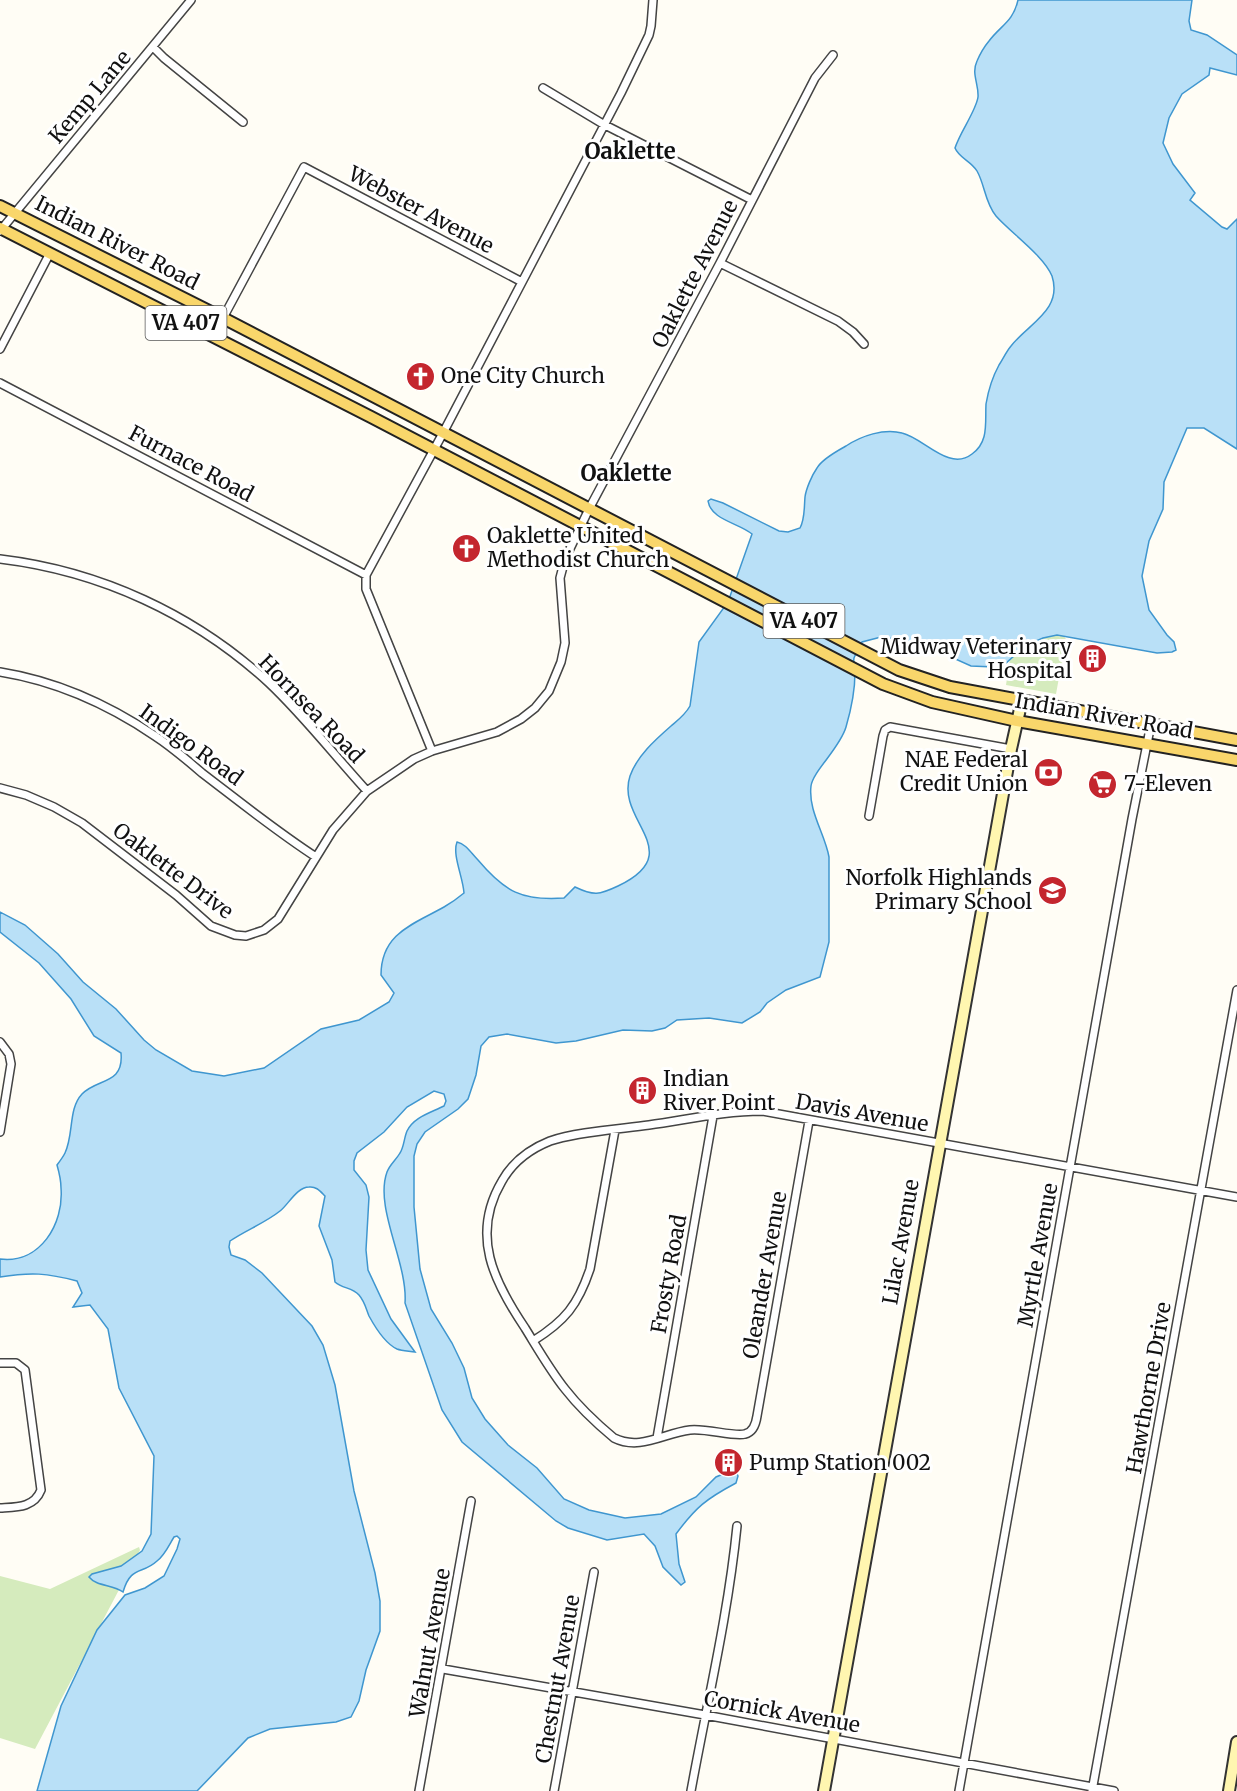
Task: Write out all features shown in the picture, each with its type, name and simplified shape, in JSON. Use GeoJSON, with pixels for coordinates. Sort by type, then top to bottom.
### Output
{"type":"FeatureCollection","features":[{"type":"Feature","properties":{"kind":"main road","name":"Indian River Road"},"geometry":{"type":"LineString","coordinates":[[0,206],[224,318],[699,567],[909,674],[950,687],[1237,740]]}},
{"type":"Feature","properties":{"kind":"main road","name":"Indian River Road"},"geometry":{"type":"LineString","coordinates":[[1,229],[900,691],[932,702],[1017,721],[1237,760]]}},
{"type":"Feature","properties":{"kind":"street","name":"Kemp Lane"},"geometry":{"type":"LineString","coordinates":[[1,229],[191,0]]}},
{"type":"Feature","properties":{"kind":"street"},"geometry":{"type":"LineString","coordinates":[[432,751],[366,589],[366,575],[443,433],[649,35],[653,0]]}},
{"type":"Feature","properties":{"kind":"street"},"geometry":{"type":"LineString","coordinates":[[153,47],[243,122]]}},
{"type":"Feature","properties":{"kind":"street","name":"Oaklette Avenue"},"geometry":{"type":"LineString","coordinates":[[589,509],[720,264],[815,78],[832,55]]}},
{"type":"Feature","properties":{"kind":"street"},"geometry":{"type":"LineString","coordinates":[[543,88],[603,124],[752,200]]}},
{"type":"Feature","properties":{"kind":"street","name":"Webster Avenue"},"geometry":{"type":"LineString","coordinates":[[224,318],[304,167],[522,282]]}},
{"type":"Feature","properties":{"kind":"street"},"geometry":{"type":"LineString","coordinates":[[0,349],[50,253]]}},
{"type":"Feature","properties":{"kind":"street"},"geometry":{"type":"LineString","coordinates":[[720,264],[838,321],[864,344]]}},
{"type":"Feature","properties":{"kind":"street","name":"Furnace Road"},"geometry":{"type":"LineString","coordinates":[[0,383],[366,575]]}},
{"type":"Feature","properties":{"kind":"street","name":"Oaklette Drive"},"geometry":{"type":"LineString","coordinates":[[0,788],[26,795],[82,823],[176,895],[211,926],[235,935],[255,934],[264,930],[278,919],[341,819],[367,791],[414,759],[510,726],[535,708],[549,691],[561,662],[564,643],[560,578],[565,559],[589,509]]}},
{"type":"Feature","properties":{"kind":"street","name":"Hornsea Road"},"geometry":{"type":"LineString","coordinates":[[0,559],[56,568],[93,579],[131,594],[191,624],[224,647],[268,683],[367,791]]}},
{"type":"Feature","properties":{"kind":"street","name":"Indigo Road"},"geometry":{"type":"LineString","coordinates":[[0,672],[72,692],[129,719],[165,742],[279,833],[316,857]]}},
{"type":"Feature","properties":{"kind":"street","name":"Lilac Avenue"},"geometry":{"type":"LineString","coordinates":[[824,1791],[939,1144],[1011,749],[1022,700]]}},
{"type":"Feature","properties":{"kind":"street","name":"Myrtle Avenue"},"geometry":{"type":"LineString","coordinates":[[959,1791],[1130,829],[1151,724]]}},
{"type":"Feature","properties":{"kind":"street"},"geometry":{"type":"LineString","coordinates":[[869,816],[883,736],[885,730],[890,727],[1011,749]]}},
{"type":"Feature","properties":{"kind":"street","name":"Hawthorne Drive"},"geometry":{"type":"LineString","coordinates":[[1093,1789],[1237,990]]}},
{"type":"Feature","properties":{"kind":"street"},"geometry":{"type":"LineString","coordinates":[[0,1042],[9,1054],[11,1064],[0,1132]]}},
{"type":"Feature","properties":{"kind":"street","name":"Davis Avenue"},"geometry":{"type":"LineString","coordinates":[[749,1433],[740,1435],[711,1430],[690,1430],[631,1443],[614,1437],[569,1394],[506,1300],[490,1260],[486,1225],[494,1193],[514,1165],[540,1146],[561,1138],[762,1111],[1237,1197]]}},
{"type":"Feature","properties":{"kind":"street","name":"Frosty Road"},"geometry":{"type":"LineString","coordinates":[[657,1438],[713,1116]]}},
{"type":"Feature","properties":{"kind":"street","name":"Oleander Avenue"},"geometry":{"type":"LineString","coordinates":[[749,1433],[757,1416],[809,1121]]}},
{"type":"Feature","properties":{"kind":"street"},"geometry":{"type":"LineString","coordinates":[[533,1341],[563,1320],[573,1308],[585,1286],[615,1130]]}},
{"type":"Feature","properties":{"kind":"street"},"geometry":{"type":"LineString","coordinates":[[0,1363],[11,1362],[25,1370],[41,1490],[37,1499],[28,1504],[0,1508]]}},
{"type":"Feature","properties":{"kind":"street","name":"Walnut Avenue"},"geometry":{"type":"LineString","coordinates":[[419,1791],[471,1501]]}},
{"type":"Feature","properties":{"kind":"street"},"geometry":{"type":"LineString","coordinates":[[691,1791],[731,1586],[737,1526]]}},
{"type":"Feature","properties":{"kind":"street","name":"Chestnut Avenue"},"geometry":{"type":"LineString","coordinates":[[554,1791],[594,1572]]}},
{"type":"Feature","properties":{"kind":"street","name":"Cornick Avenue"},"geometry":{"type":"LineString","coordinates":[[442,1669],[833,1738],[1093,1789],[1114,1791]]}},
{"type":"Feature","properties":{"kind":"street"},"geometry":{"type":"LineString","coordinates":[[1228,1791],[1237,1742]]}},
{"type":"Feature","properties":{"kind":"green space"},"geometry":{"type":"Polygon","coordinates":[[[1043,611],[1066,639],[1056,694],[1006,685],[1015,626],[1048,623],[1061,639],[1043,611]]]}},
{"type":"Feature","properties":{"kind":"green space"},"geometry":{"type":"Polygon","coordinates":[[[139,1547],[140,1550],[35,1749],[0,1738],[0,1576],[50,1589],[139,1547]]]}},
{"type":"Feature","properties":{"kind":"water"},"geometry":{"type":"Polygon","coordinates":[[[1018,0],[1192,0],[1189,21],[1191,30],[1207,35],[1237,55],[1237,75],[1210,68],[1209,75],[1182,94],[1169,118],[1163,143],[1173,164],[1195,193],[1190,200],[1222,227],[1227,229],[1237,219],[1237,449],[1204,428],[1187,428],[1164,482],[1163,509],[1149,541],[1142,576],[1149,610],[1174,642],[1176,650],[1157,653],[1057,635],[1025,646],[1005,664],[994,667],[971,666],[931,648],[889,638],[881,637],[862,642],[854,658],[854,686],[846,727],[838,743],[816,773],[811,786],[814,813],[829,857],[829,942],[820,977],[786,990],[767,1003],[760,1012],[742,1023],[709,1018],[677,1020],[665,1028],[652,1031],[623,1030],[576,1041],[556,1043],[507,1034],[489,1037],[481,1046],[476,1075],[468,1099],[458,1109],[425,1132],[417,1144],[414,1156],[414,1207],[420,1269],[431,1309],[464,1368],[472,1398],[485,1419],[508,1445],[537,1468],[564,1499],[589,1510],[625,1518],[661,1514],[696,1497],[716,1477],[735,1469],[738,1476],[736,1483],[702,1504],[676,1534],[679,1564],[685,1582],[681,1585],[663,1567],[655,1546],[644,1534],[607,1540],[568,1528],[556,1521],[462,1442],[442,1410],[405,1303],[405,1287],[388,1219],[384,1186],[387,1172],[401,1151],[410,1126],[423,1116],[444,1106],[446,1101],[444,1094],[434,1091],[407,1107],[384,1132],[357,1153],[354,1161],[354,1170],[366,1185],[369,1197],[366,1250],[368,1270],[391,1319],[415,1352],[393,1347],[374,1325],[359,1295],[335,1282],[332,1260],[319,1226],[325,1196],[316,1188],[309,1187],[301,1190],[274,1215],[230,1241],[229,1247],[231,1255],[245,1260],[262,1273],[312,1326],[323,1345],[335,1385],[354,1491],[380,1601],[380,1631],[366,1670],[359,1701],[351,1717],[336,1722],[270,1729],[248,1738],[197,1791],[37,1791],[61,1706],[97,1630],[125,1595],[145,1588],[164,1576],[180,1539],[177,1536],[174,1537],[160,1559],[133,1574],[123,1592],[89,1577],[92,1574],[121,1566],[142,1551],[151,1534],[154,1456],[119,1388],[108,1329],[90,1305],[73,1307],[82,1293],[77,1281],[39,1274],[0,1277],[0,1259],[14,1259],[27,1255],[47,1239],[54,1228],[61,1202],[61,1182],[57,1165],[68,1146],[75,1107],[82,1094],[88,1089],[114,1076],[121,1063],[121,1053],[94,1036],[71,999],[39,963],[0,932],[0,912],[25,925],[58,954],[83,982],[116,1009],[156,1050],[192,1071],[224,1076],[264,1068],[321,1029],[359,1020],[389,1002],[394,993],[381,975],[382,961],[393,940],[411,925],[464,893],[456,853],[457,842],[466,847],[497,880],[525,896],[564,898],[575,887],[587,892],[601,893],[618,886],[638,873],[648,861],[649,848],[628,792],[630,776],[647,749],[690,706],[699,642],[728,602],[752,534],[714,513],[708,501],[711,499],[723,503],[779,531],[788,532],[802,525],[805,497],[813,474],[819,465],[859,439],[880,432],[895,432],[910,436],[946,457],[963,458],[972,454],[984,438],[987,399],[999,365],[1018,338],[1042,316],[1053,298],[1052,276],[1048,268],[996,216],[977,171],[955,148],[977,103],[975,66],[977,61],[987,43],[1010,18],[1018,0]]]}},
{"type":"Feature","properties":{"kind":"place","name":"One City Church"},"geometry":{"type":"Point","coordinates":[420,376]}},
{"type":"Feature","properties":{"kind":"place","name":"Oaklette United Methodist Church"},"geometry":{"type":"Point","coordinates":[466,548]}},
{"type":"Feature","properties":{"kind":"place","name":"Midway Veterinary Hospital"},"geometry":{"type":"Point","coordinates":[1093,659]}},
{"type":"Feature","properties":{"kind":"place","name":"NAE Federal Credit Union"},"geometry":{"type":"Point","coordinates":[1049,772]}},
{"type":"Feature","properties":{"kind":"place","name":"7-Eleven"},"geometry":{"type":"Point","coordinates":[1103,784]}},
{"type":"Feature","properties":{"kind":"place","name":"Norfolk Highlands Primary School"},"geometry":{"type":"Point","coordinates":[1053,890]}},
{"type":"Feature","properties":{"kind":"place","name":"Indian River Point"},"geometry":{"type":"Point","coordinates":[642,1091]}},
{"type":"Feature","properties":{"kind":"place","name":"Pump Station 002"},"geometry":{"type":"Point","coordinates":[728,1463]}},
{"type":"Feature","properties":{"kind":"district","name":"Oaklette"},"geometry":{"type":"Point","coordinates":[630,151]}},
{"type":"Feature","properties":{"kind":"district","name":"Oaklette"},"geometry":{"type":"Point","coordinates":[626,473]}}]}
